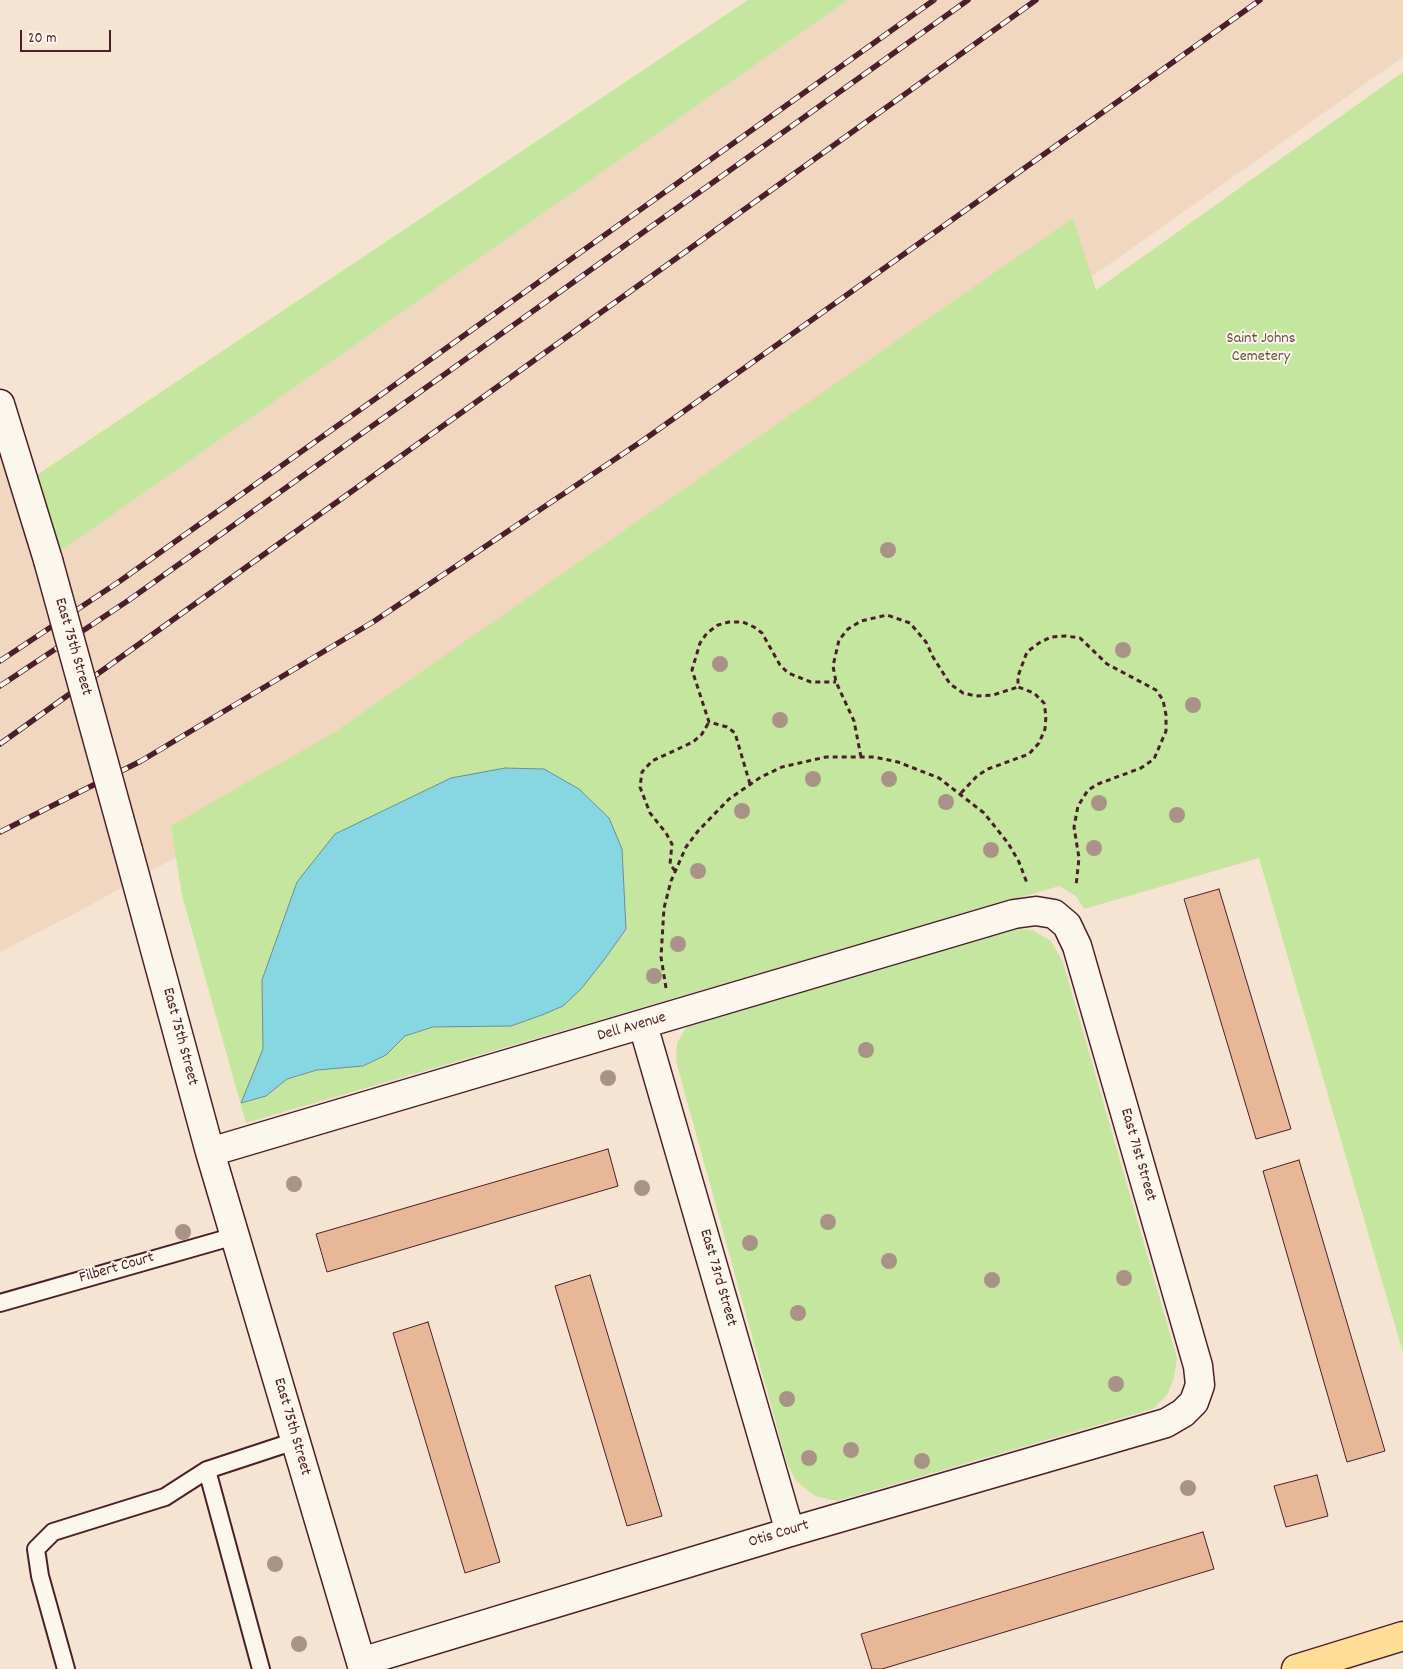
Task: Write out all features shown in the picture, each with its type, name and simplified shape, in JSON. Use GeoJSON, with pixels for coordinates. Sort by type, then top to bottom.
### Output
{"type":"FeatureCollection","features":[{"type":"Feature","properties":{"kind":"main road"},"geometry":{"type":"LineString","coordinates":[[1296,1669],[1403,1636]]}},
{"type":"Feature","properties":{"kind":"street","name":"East 75th Street"},"geometry":{"type":"LineString","coordinates":[[0,404],[48,560],[210,1152],[362,1666]]}},
{"type":"Feature","properties":{"kind":"street","name":"Dell Avenue"},"geometry":{"type":"LineString","coordinates":[[210,1152],[1014,914],[1036,911],[1054,914]]}},
{"type":"Feature","properties":{"kind":"street","name":"East 71st Street"},"geometry":{"type":"LineString","coordinates":[[1054,914],[1067,925],[1077,946],[1198,1366],[1200,1385],[1194,1402]]}},
{"type":"Feature","properties":{"kind":"street","name":"East 73rd Street"},"geometry":{"type":"LineString","coordinates":[[643,1025],[790,1532]]}},
{"type":"Feature","properties":{"kind":"street","name":"Otis Court"},"geometry":{"type":"LineString","coordinates":[[362,1666],[790,1532],[1166,1422],[1183,1413],[1194,1402]]}},
{"type":"Feature","properties":{"kind":"lane","name":"Filbert Court"},"geometry":{"type":"LineString","coordinates":[[0,1303],[235,1236]]}},
{"type":"Feature","properties":{"kind":"lane"},"geometry":{"type":"LineString","coordinates":[[66,1669],[40,1576],[36,1549],[53,1532],[165,1497],[207,1470],[295,1441]]}},
{"type":"Feature","properties":{"kind":"lane"},"geometry":{"type":"LineString","coordinates":[[207,1470],[261,1669]]}},
{"type":"Feature","properties":{"kind":"path"},"geometry":{"type":"LineString","coordinates":[[861,757],[854,721],[836,682],[833,666],[839,640],[848,629],[861,621],[887,615],[910,624],[920,632],[950,684],[963,693],[976,696],[993,695],[1018,686],[1034,693],[1044,703],[1045,729],[1039,742],[1029,754],[988,769],[977,776],[961,793]]}},
{"type":"Feature","properties":{"kind":"path"},"geometry":{"type":"LineString","coordinates":[[710,722],[692,670],[697,650],[707,633],[718,625],[729,622],[743,622],[754,627],[762,633],[780,665],[788,673],[811,682],[836,682]]}},
{"type":"Feature","properties":{"kind":"path"},"geometry":{"type":"LineString","coordinates":[[1018,686],[1018,676],[1027,652],[1051,637],[1066,636],[1080,638],[1107,664],[1156,690],[1163,700],[1166,714],[1166,731],[1154,759],[1141,768],[1098,784],[1088,790],[1078,806],[1074,827],[1079,858],[1076,886]]}},
{"type":"Feature","properties":{"kind":"path"},"geometry":{"type":"LineString","coordinates":[[710,722],[727,727],[735,733],[740,744],[750,784]]}},
{"type":"Feature","properties":{"kind":"path"},"geometry":{"type":"LineString","coordinates":[[676,872],[670,864],[672,844],[650,813],[642,794],[640,787],[642,772],[652,762],[693,742],[702,734],[710,722]]}},
{"type":"Feature","properties":{"kind":"path"},"geometry":{"type":"LineString","coordinates":[[666,989],[661,957],[662,924],[667,895],[686,848],[698,831],[729,799],[750,784],[782,767],[802,761],[826,757],[861,757],[898,762],[939,778],[961,793],[984,813],[1008,843],[1019,862],[1027,883]]}},
{"type":"Feature","properties":{"kind":"shaded area"},"geometry":{"type":"Polygon","coordinates":[[[848,0],[1403,0],[1403,57],[911,404],[365,751],[87,907],[0,952],[0,404],[48,560],[848,0]]]}},
{"type":"Feature","properties":{"kind":"green space"},"geometry":{"type":"Polygon","coordinates":[[[748,0],[848,0],[48,560],[25,483],[748,0]]]}},
{"type":"Feature","properties":{"kind":"green space","name":"Saint Johns Cemetery"},"geometry":{"type":"Polygon","coordinates":[[[1403,72],[1403,1353],[1259,858],[1084,909],[1076,896],[1059,886],[246,1123],[182,895],[171,826],[335,732],[1073,218],[1096,290],[1403,72]]]}},
{"type":"Feature","properties":{"kind":"green space"},"geometry":{"type":"Polygon","coordinates":[[[1016,929],[1032,930],[1051,941],[1063,962],[1177,1358],[1174,1378],[1167,1395],[1153,1409],[837,1501],[815,1496],[796,1481],[787,1463],[676,1061],[677,1043],[688,1024],[1016,929]]]}},
{"type":"Feature","properties":{"kind":"water"},"geometry":{"type":"Polygon","coordinates":[[[505,768],[544,769],[579,789],[609,818],[622,849],[626,929],[604,960],[581,989],[563,1006],[542,1015],[511,1026],[433,1027],[405,1036],[386,1055],[363,1066],[317,1070],[287,1079],[266,1096],[241,1103],[263,1049],[262,980],[297,882],[335,834],[451,778],[505,768]]]}},
{"type":"Feature","properties":{"kind":"building"},"geometry":{"type":"Polygon","coordinates":[[[1219,889],[1291,1129],[1256,1139],[1184,899],[1219,889]]]}},
{"type":"Feature","properties":{"kind":"building"},"geometry":{"type":"Polygon","coordinates":[[[608,1149],[618,1186],[327,1272],[316,1234],[608,1149]]]}},
{"type":"Feature","properties":{"kind":"building"},"geometry":{"type":"Polygon","coordinates":[[[1299,1160],[1385,1451],[1347,1462],[1263,1171],[1299,1160]]]}},
{"type":"Feature","properties":{"kind":"building"},"geometry":{"type":"Polygon","coordinates":[[[590,1275],[662,1516],[627,1526],[555,1286],[590,1275]]]}},
{"type":"Feature","properties":{"kind":"building"},"geometry":{"type":"Polygon","coordinates":[[[428,1322],[500,1562],[465,1573],[393,1333],[428,1322]]]}},
{"type":"Feature","properties":{"kind":"building"},"geometry":{"type":"Polygon","coordinates":[[[1317,1475],[1328,1516],[1286,1527],[1274,1486],[1317,1475]]]}},
{"type":"Feature","properties":{"kind":"building"},"geometry":{"type":"Polygon","coordinates":[[[1203,1532],[1214,1569],[882,1669],[872,1669],[861,1634],[1203,1532]]]}},
{"type":"Feature","properties":{"kind":"railway"},"geometry":{"type":"LineString","coordinates":[[0,661],[120,581],[934,0]]}},
{"type":"Feature","properties":{"kind":"railway"},"geometry":{"type":"LineString","coordinates":[[0,686],[129,600],[968,0]]}},
{"type":"Feature","properties":{"kind":"railway"},"geometry":{"type":"LineString","coordinates":[[0,744],[1036,0]]}},
{"type":"Feature","properties":{"kind":"railway"},"geometry":{"type":"LineString","coordinates":[[0,832],[141,761],[373,622],[645,439],[1260,0]]}}]}
